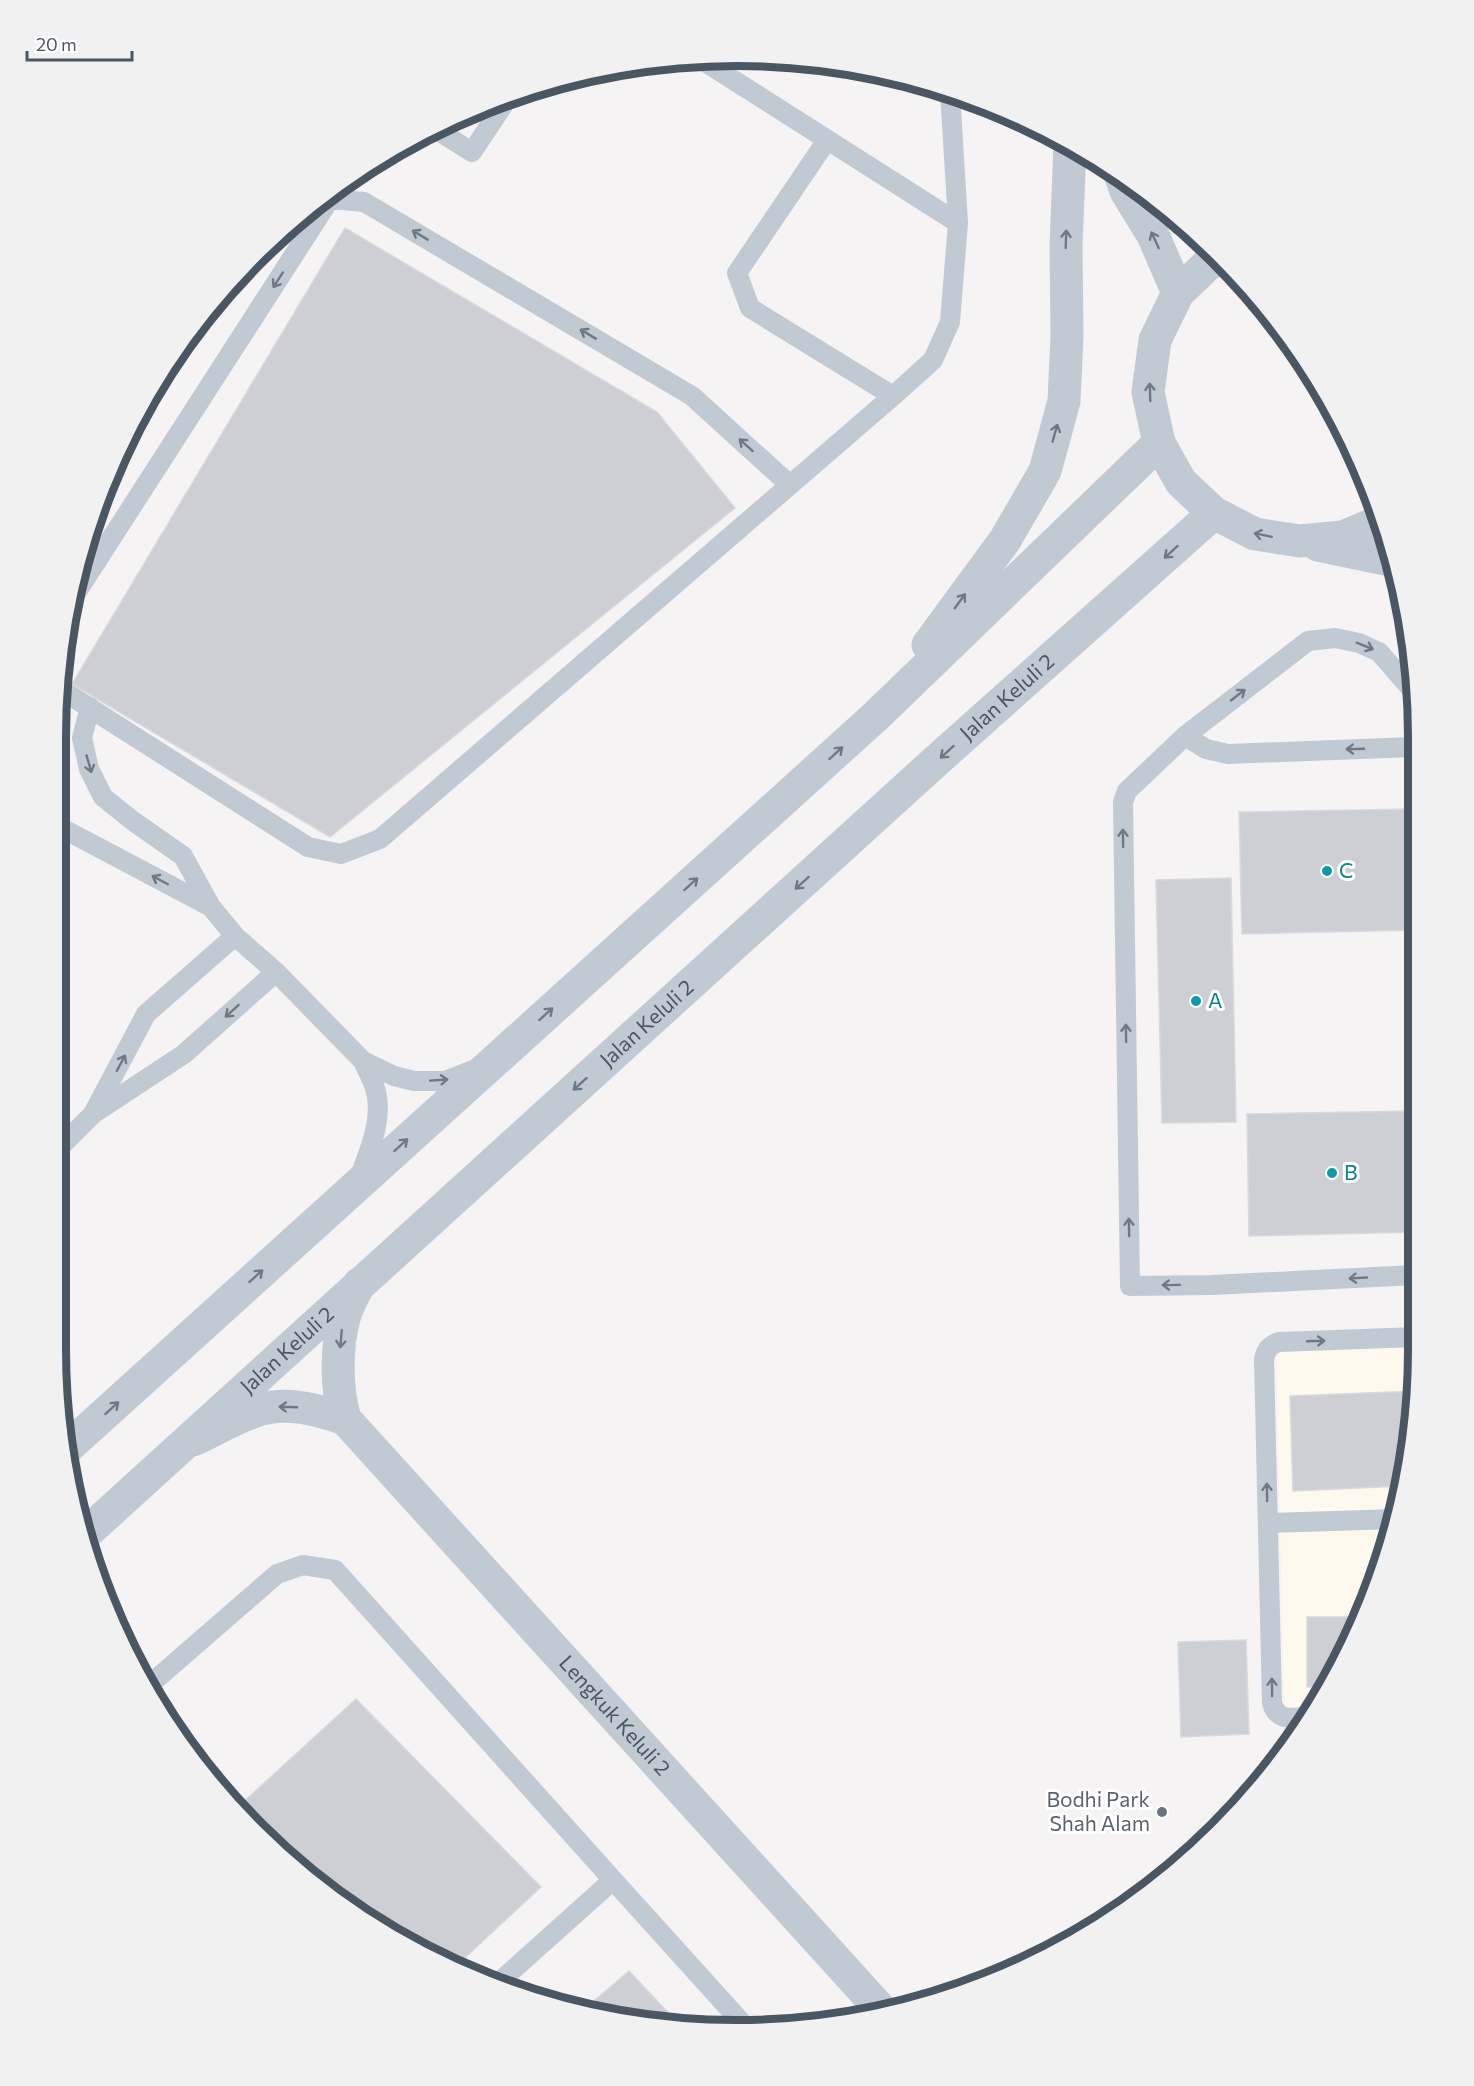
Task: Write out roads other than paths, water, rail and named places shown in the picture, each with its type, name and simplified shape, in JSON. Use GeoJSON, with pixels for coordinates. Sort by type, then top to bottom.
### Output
{"type":"FeatureCollection","features":[{"type":"Feature","properties":{"kind":"street"},"geometry":{"type":"LineString","coordinates":[[876,717],[1005,540],[1045,471],[1064,401],[1070,155]]}},
{"type":"Feature","properties":{"kind":"street"},"geometry":{"type":"LineString","coordinates":[[1126,191],[1153,235],[1178,293]]}},
{"type":"Feature","properties":{"kind":"street"},"geometry":{"type":"LineString","coordinates":[[1211,263],[1178,293],[1155,340],[1148,392],[1159,443],[1181,482],[1214,513],[1255,534],[1384,559]]}},
{"type":"Feature","properties":{"kind":"street"},"geometry":{"type":"LineString","coordinates":[[73,1443],[876,717],[1159,443]]}},
{"type":"Feature","properties":{"kind":"street","name":"Jalan Keluli 2"},"geometry":{"type":"LineString","coordinates":[[91,1528],[936,761],[1214,513]]}},
{"type":"Feature","properties":{"kind":"street"},"geometry":{"type":"LineString","coordinates":[[1300,541],[1343,537],[1373,524]]}},
{"type":"Feature","properties":{"kind":"street"},"geometry":{"type":"LineString","coordinates":[[345,1419],[340,1404],[339,1359],[342,1330],[345,1315],[359,1284]]}},
{"type":"Feature","properties":{"kind":"street"},"geometry":{"type":"LineString","coordinates":[[179,1447],[254,1411],[281,1406],[308,1408],[345,1419]]}},
{"type":"Feature","properties":{"kind":"street","name":"Lengkuk Keluli 2"},"geometry":{"type":"LineString","coordinates":[[345,1419],[877,2005]]}},
{"type":"Feature","properties":{"kind":"lane"},"geometry":{"type":"LineString","coordinates":[[712,67],[958,222]]}},
{"type":"Feature","properties":{"kind":"lane"},"geometry":{"type":"LineString","coordinates":[[67,693],[308,847],[340,854],[380,839],[933,360],[950,322],[958,222],[951,101]]}},
{"type":"Feature","properties":{"kind":"lane"},"geometry":{"type":"LineString","coordinates":[[443,134],[472,152],[500,110]]}},
{"type":"Feature","properties":{"kind":"lane"},"geometry":{"type":"LineString","coordinates":[[827,140],[737,273],[750,308],[893,396]]}},
{"type":"Feature","properties":{"kind":"lane"},"geometry":{"type":"LineString","coordinates":[[335,200],[364,202],[692,396],[790,485]]}},
{"type":"Feature","properties":{"kind":"lane"},"geometry":{"type":"LineString","coordinates":[[85,579],[324,209]]}},
{"type":"Feature","properties":{"kind":"lane"},"geometry":{"type":"LineString","coordinates":[[1406,682],[1380,652],[1359,643],[1335,638],[1308,641],[1185,735],[1127,791],[1123,802],[1130,1286],[1212,1285],[1408,1275]]}},
{"type":"Feature","properties":{"kind":"lane"},"geometry":{"type":"LineString","coordinates":[[90,707],[82,738],[89,769],[103,797],[183,856],[211,907],[234,936],[276,972],[363,1061],[394,1076],[414,1081],[445,1081],[495,1061]]}},
{"type":"Feature","properties":{"kind":"lane"},"geometry":{"type":"LineString","coordinates":[[1185,735],[1206,749],[1228,754],[1408,747]]}},
{"type":"Feature","properties":{"kind":"lane"},"geometry":{"type":"LineString","coordinates":[[66,830],[211,907]]}},
{"type":"Feature","properties":{"kind":"lane"},"geometry":{"type":"LineString","coordinates":[[93,1114],[146,1014],[234,936]]}},
{"type":"Feature","properties":{"kind":"lane"},"geometry":{"type":"LineString","coordinates":[[66,1141],[93,1114],[183,1054],[276,972]]}},
{"type":"Feature","properties":{"kind":"lane"},"geometry":{"type":"LineString","coordinates":[[358,1184],[373,1140],[377,1114],[375,1089],[363,1061]]}},
{"type":"Feature","properties":{"kind":"lane"},"geometry":{"type":"LineString","coordinates":[[1298,1718],[1281,1717],[1275,1711],[1272,1703],[1264,1359],[1266,1351],[1279,1342],[1408,1337]]}},
{"type":"Feature","properties":{"kind":"lane"},"geometry":{"type":"LineString","coordinates":[[1268,1523],[1386,1519]]}},
{"type":"Feature","properties":{"kind":"lane"},"geometry":{"type":"LineString","coordinates":[[154,1681],[277,1574],[303,1565],[335,1570],[739,2020]]}},
{"type":"Feature","properties":{"kind":"lane"},"geometry":{"type":"LineString","coordinates":[[504,1978],[613,1880]]}},
{"type":"Feature","properties":{"kind":"place","name":"C"},"geometry":{"type":"Point","coordinates":[1327,871]}},
{"type":"Feature","properties":{"kind":"place","name":"A"},"geometry":{"type":"Point","coordinates":[1196,1001]}},
{"type":"Feature","properties":{"kind":"place","name":"B"},"geometry":{"type":"Point","coordinates":[1332,1173]}},
{"type":"Feature","properties":{"kind":"place","name":"Bodhi Park Shah Alam"},"geometry":{"type":"Point","coordinates":[1162,1812]}}]}
